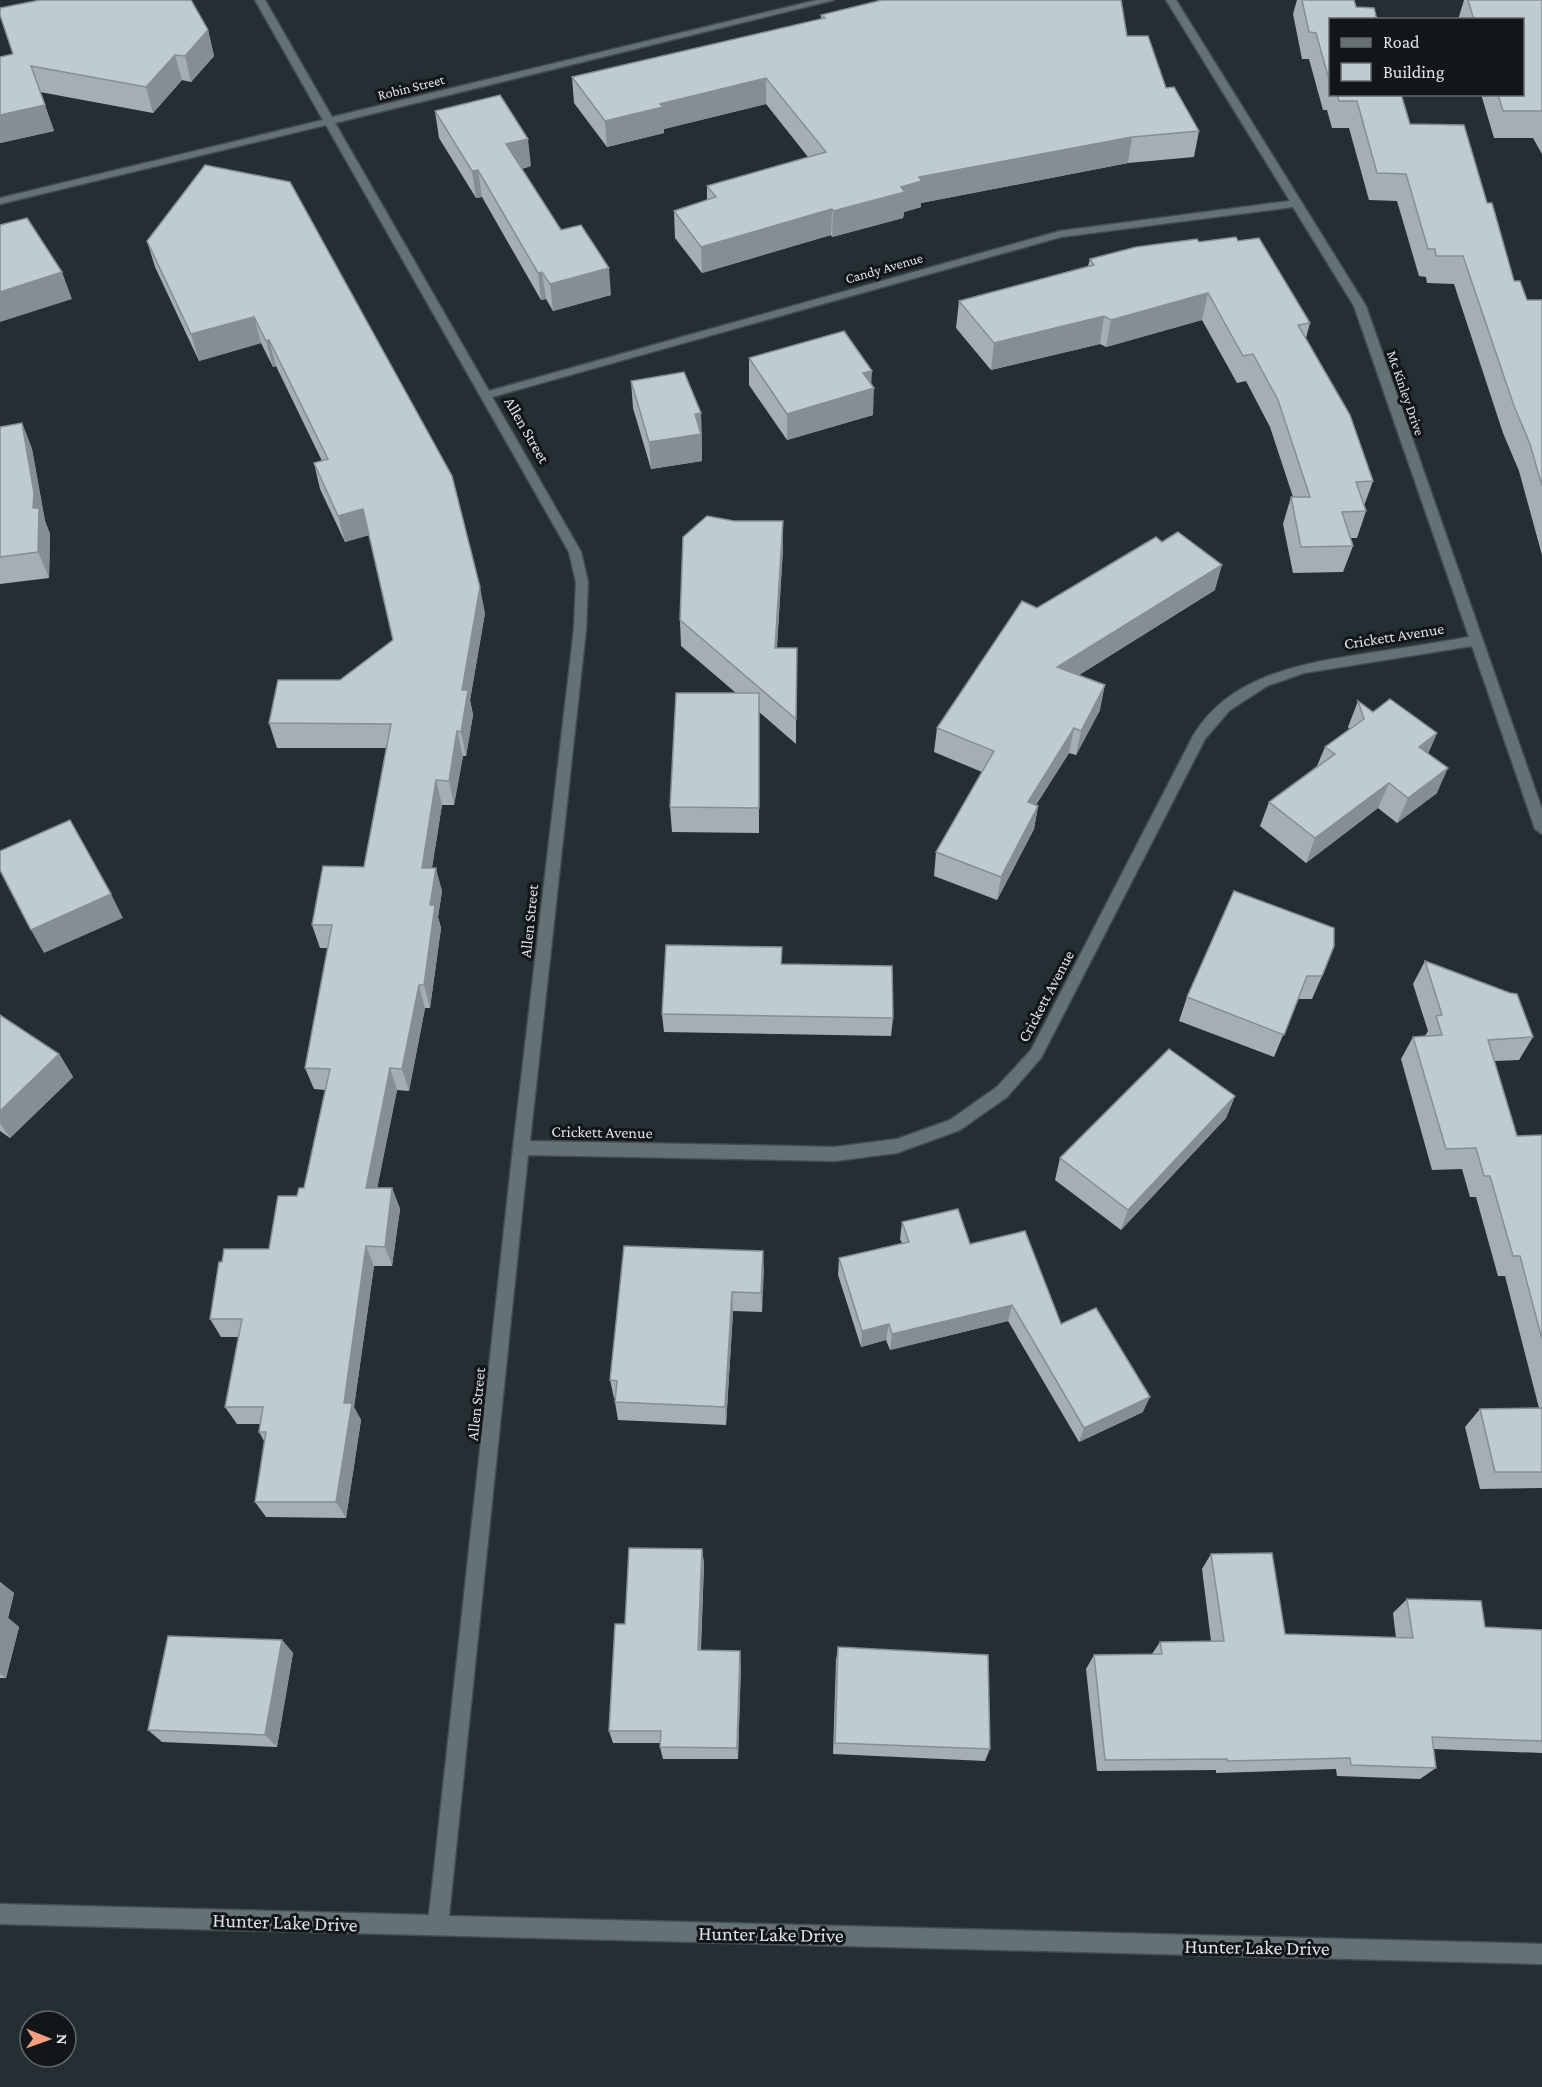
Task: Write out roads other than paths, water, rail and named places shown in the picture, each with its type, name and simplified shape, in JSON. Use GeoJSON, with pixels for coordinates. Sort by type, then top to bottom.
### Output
{"type":"FeatureCollection","features":[{"type":"Feature","properties":{"kind":"street","name":"Allen Street"},"geometry":{"type":"LineString","coordinates":[[260,0],[575,552],[582,582],[582,611],[521,1148],[438,1926]]}},
{"type":"Feature","properties":{"kind":"street","name":"Robin Street"},"geometry":{"type":"LineString","coordinates":[[0,201],[829,0]]}},
{"type":"Feature","properties":{"kind":"street","name":"Mc Kinley Drive"},"geometry":{"type":"LineString","coordinates":[[1171,0],[1359,306],[1542,829]]}},
{"type":"Feature","properties":{"kind":"street","name":"Candy Avenue"},"geometry":{"type":"LineString","coordinates":[[487,395],[1060,234],[1297,203]]}},
{"type":"Feature","properties":{"kind":"street","name":"Crickett Avenue"},"geometry":{"type":"LineString","coordinates":[[521,1148],[835,1154],[897,1146],[955,1125],[1002,1092],[1036,1054],[1200,736],[1225,707],[1262,683],[1303,668],[1476,641]]}},
{"type":"Feature","properties":{"kind":"street","name":"Hunter Lake Drive"},"geometry":{"type":"LineString","coordinates":[[0,1914],[1542,1954]]}}]}
